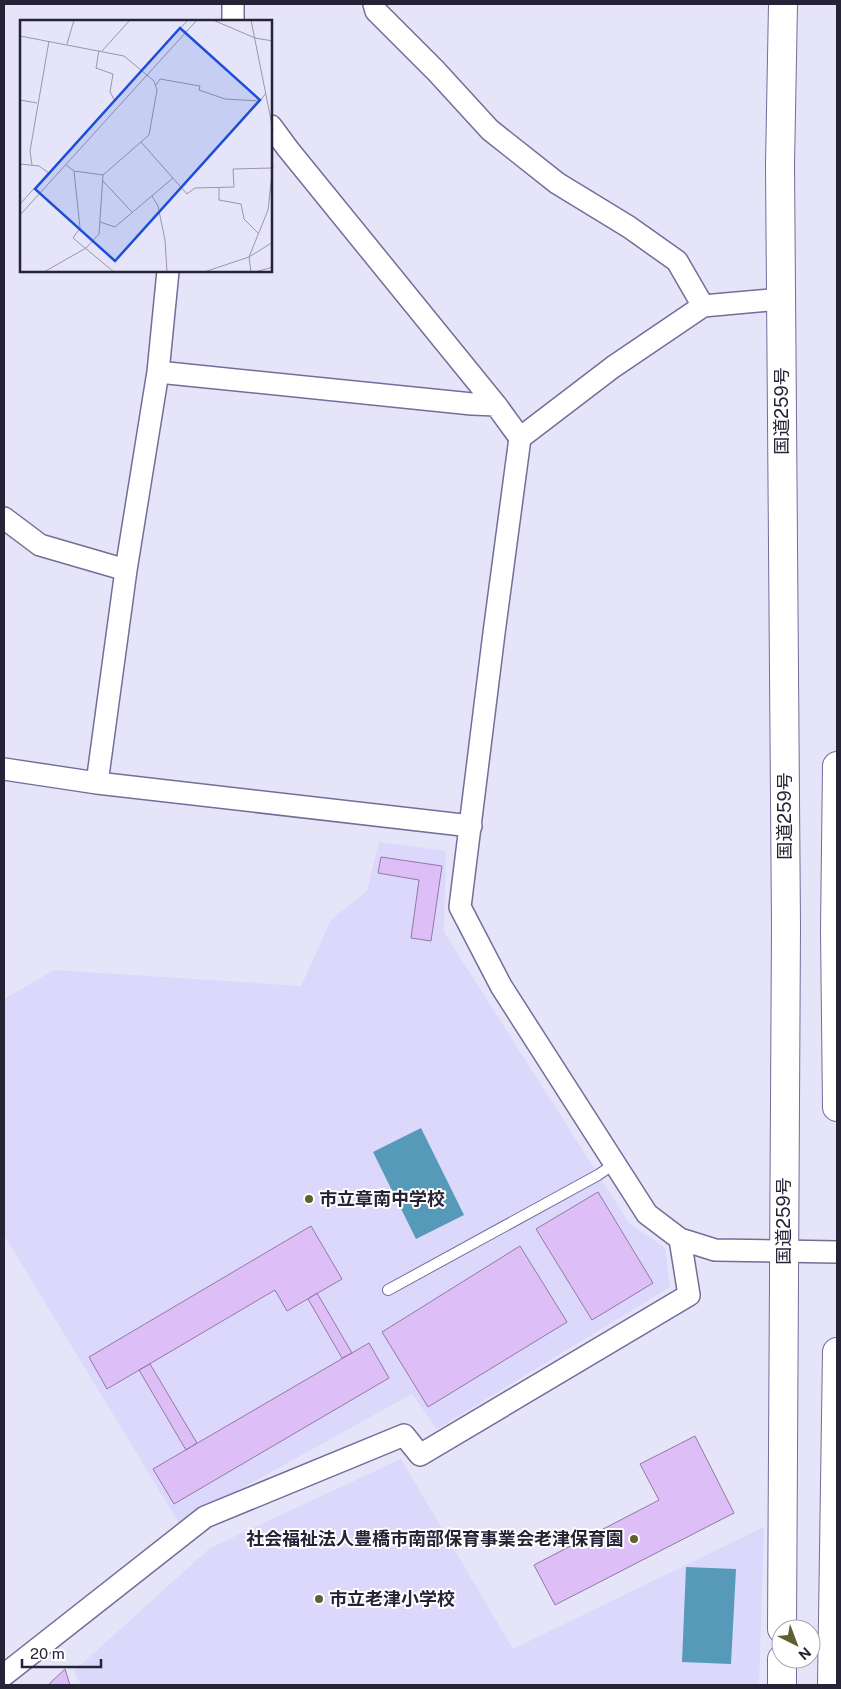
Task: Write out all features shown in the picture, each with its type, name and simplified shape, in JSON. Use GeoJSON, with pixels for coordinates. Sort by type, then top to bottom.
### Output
{"type":"FeatureCollection","features":[{"type":"Feature","properties":{"kind":"highway","name":"国道259号"},"geometry":{"type":"LineString","coordinates":[[782,1619],[786,916],[780,165],[783,4]]}},
{"type":"Feature","properties":{"kind":"highway"},"geometry":{"type":"LineString","coordinates":[[837,766],[837,1107]]}},
{"type":"Feature","properties":{"kind":"highway"},"geometry":{"type":"LineString","coordinates":[[832,1685],[837,1352]]}},
{"type":"Feature","properties":{"kind":"highway"},"geometry":{"type":"LineString","coordinates":[[782,1669],[782,1685]]}},
{"type":"Feature","properties":{"kind":"street"},"geometry":{"type":"LineString","coordinates":[[233,4],[233,20]]}},
{"type":"Feature","properties":{"kind":"street"},"geometry":{"type":"LineString","coordinates":[[374,4],[376,11],[436,71],[490,130],[557,183],[629,227],[677,262],[703,306]]}},
{"type":"Feature","properties":{"kind":"street"},"geometry":{"type":"LineString","coordinates":[[272,129],[280,151],[496,405],[520,438],[460,907],[501,986],[647,1214],[680,1239],[715,1250],[837,1252]]}},
{"type":"Feature","properties":{"kind":"street"},"geometry":{"type":"LineString","coordinates":[[97,782],[126,570],[158,372],[168,272]]}},
{"type":"Feature","properties":{"kind":"street"},"geometry":{"type":"LineString","coordinates":[[520,438],[613,367],[703,306],[781,299]]}},
{"type":"Feature","properties":{"kind":"street"},"geometry":{"type":"LineString","coordinates":[[158,372],[496,405]]}},
{"type":"Feature","properties":{"kind":"street"},"geometry":{"type":"LineString","coordinates":[[4,518],[40,545],[126,570]]}},
{"type":"Feature","properties":{"kind":"street"},"geometry":{"type":"LineString","coordinates":[[4,769],[97,782],[471,826]]}},
{"type":"Feature","properties":{"kind":"street"},"geometry":{"type":"LineString","coordinates":[[4,1675],[205,1517],[404,1435],[420,1455],[688,1295],[680,1239]]}},
{"type":"Feature","properties":{"kind":"lane"},"geometry":{"type":"LineString","coordinates":[[388,1290],[589,1180],[614,1164]]}},
{"type":"Feature","properties":{"kind":"shaded area","name":"市立章南中学校"},"geometry":{"type":"Polygon","coordinates":[[[379,842],[446,851],[444,932],[629,1223],[665,1248],[670,1287],[437,1429],[412,1394],[179,1523],[4,1235],[4,999],[54,970],[301,986],[331,920],[367,891],[379,842]]]}},
{"type":"Feature","properties":{"kind":"shaded area"},"geometry":{"type":"Polygon","coordinates":[[[421,1128],[464,1215],[416,1239],[373,1152],[421,1128]]]}},
{"type":"Feature","properties":{"kind":"shaded area","name":"市立老津小学校"},"geometry":{"type":"Polygon","coordinates":[[[401,1459],[513,1649],[764,1527],[759,1685],[81,1685],[74,1671],[210,1548],[401,1459]]]}},
{"type":"Feature","properties":{"kind":"shaded area"},"geometry":{"type":"Polygon","coordinates":[[[686,1567],[736,1569],[731,1664],[682,1662],[686,1567]]]}},
{"type":"Feature","properties":{"kind":"building"},"geometry":{"type":"Polygon","coordinates":[[[381,857],[442,866],[431,941],[411,938],[419,880],[378,873],[381,857]]]}},
{"type":"Feature","properties":{"kind":"building"},"geometry":{"type":"Polygon","coordinates":[[[598,1192],[653,1283],[592,1320],[536,1229],[598,1192]]]}},
{"type":"Feature","properties":{"kind":"building"},"geometry":{"type":"Polygon","coordinates":[[[311,1226],[342,1279],[287,1311],[275,1290],[107,1389],[89,1357],[311,1226]]]}},
{"type":"Feature","properties":{"kind":"building"},"geometry":{"type":"Polygon","coordinates":[[[520,1246],[567,1322],[428,1407],[382,1332],[520,1246]]]}},
{"type":"Feature","properties":{"kind":"building"},"geometry":{"type":"Polygon","coordinates":[[[317,1293],[352,1353],[342,1358],[308,1299],[317,1293]]]}},
{"type":"Feature","properties":{"kind":"building"},"geometry":{"type":"Polygon","coordinates":[[[369,1343],[389,1378],[174,1504],[153,1469],[369,1343]]]}},
{"type":"Feature","properties":{"kind":"building"},"geometry":{"type":"Polygon","coordinates":[[[150,1364],[197,1443],[186,1450],[139,1370],[150,1364]]]}},
{"type":"Feature","properties":{"kind":"building","name":"社会福祉法人豊橋市南部保育事業会老津保育園"},"geometry":{"type":"Polygon","coordinates":[[[695,1436],[734,1513],[555,1605],[534,1565],[659,1500],[640,1464],[695,1436]]]}},
{"type":"Feature","properties":{"kind":"building"},"geometry":{"type":"Polygon","coordinates":[[[65,1669],[70,1685],[48,1685],[65,1669]]]}},
{"type":"Feature","properties":{"kind":"place","name":"市立章南中学校"},"geometry":{"type":"Point","coordinates":[309,1199]}},
{"type":"Feature","properties":{"kind":"place","name":"社会福祉法人豊橋市南部保育事業会老津保育園"},"geometry":{"type":"Point","coordinates":[634,1539]}},
{"type":"Feature","properties":{"kind":"place","name":"市立老津小学校"},"geometry":{"type":"Point","coordinates":[319,1599]}}]}
